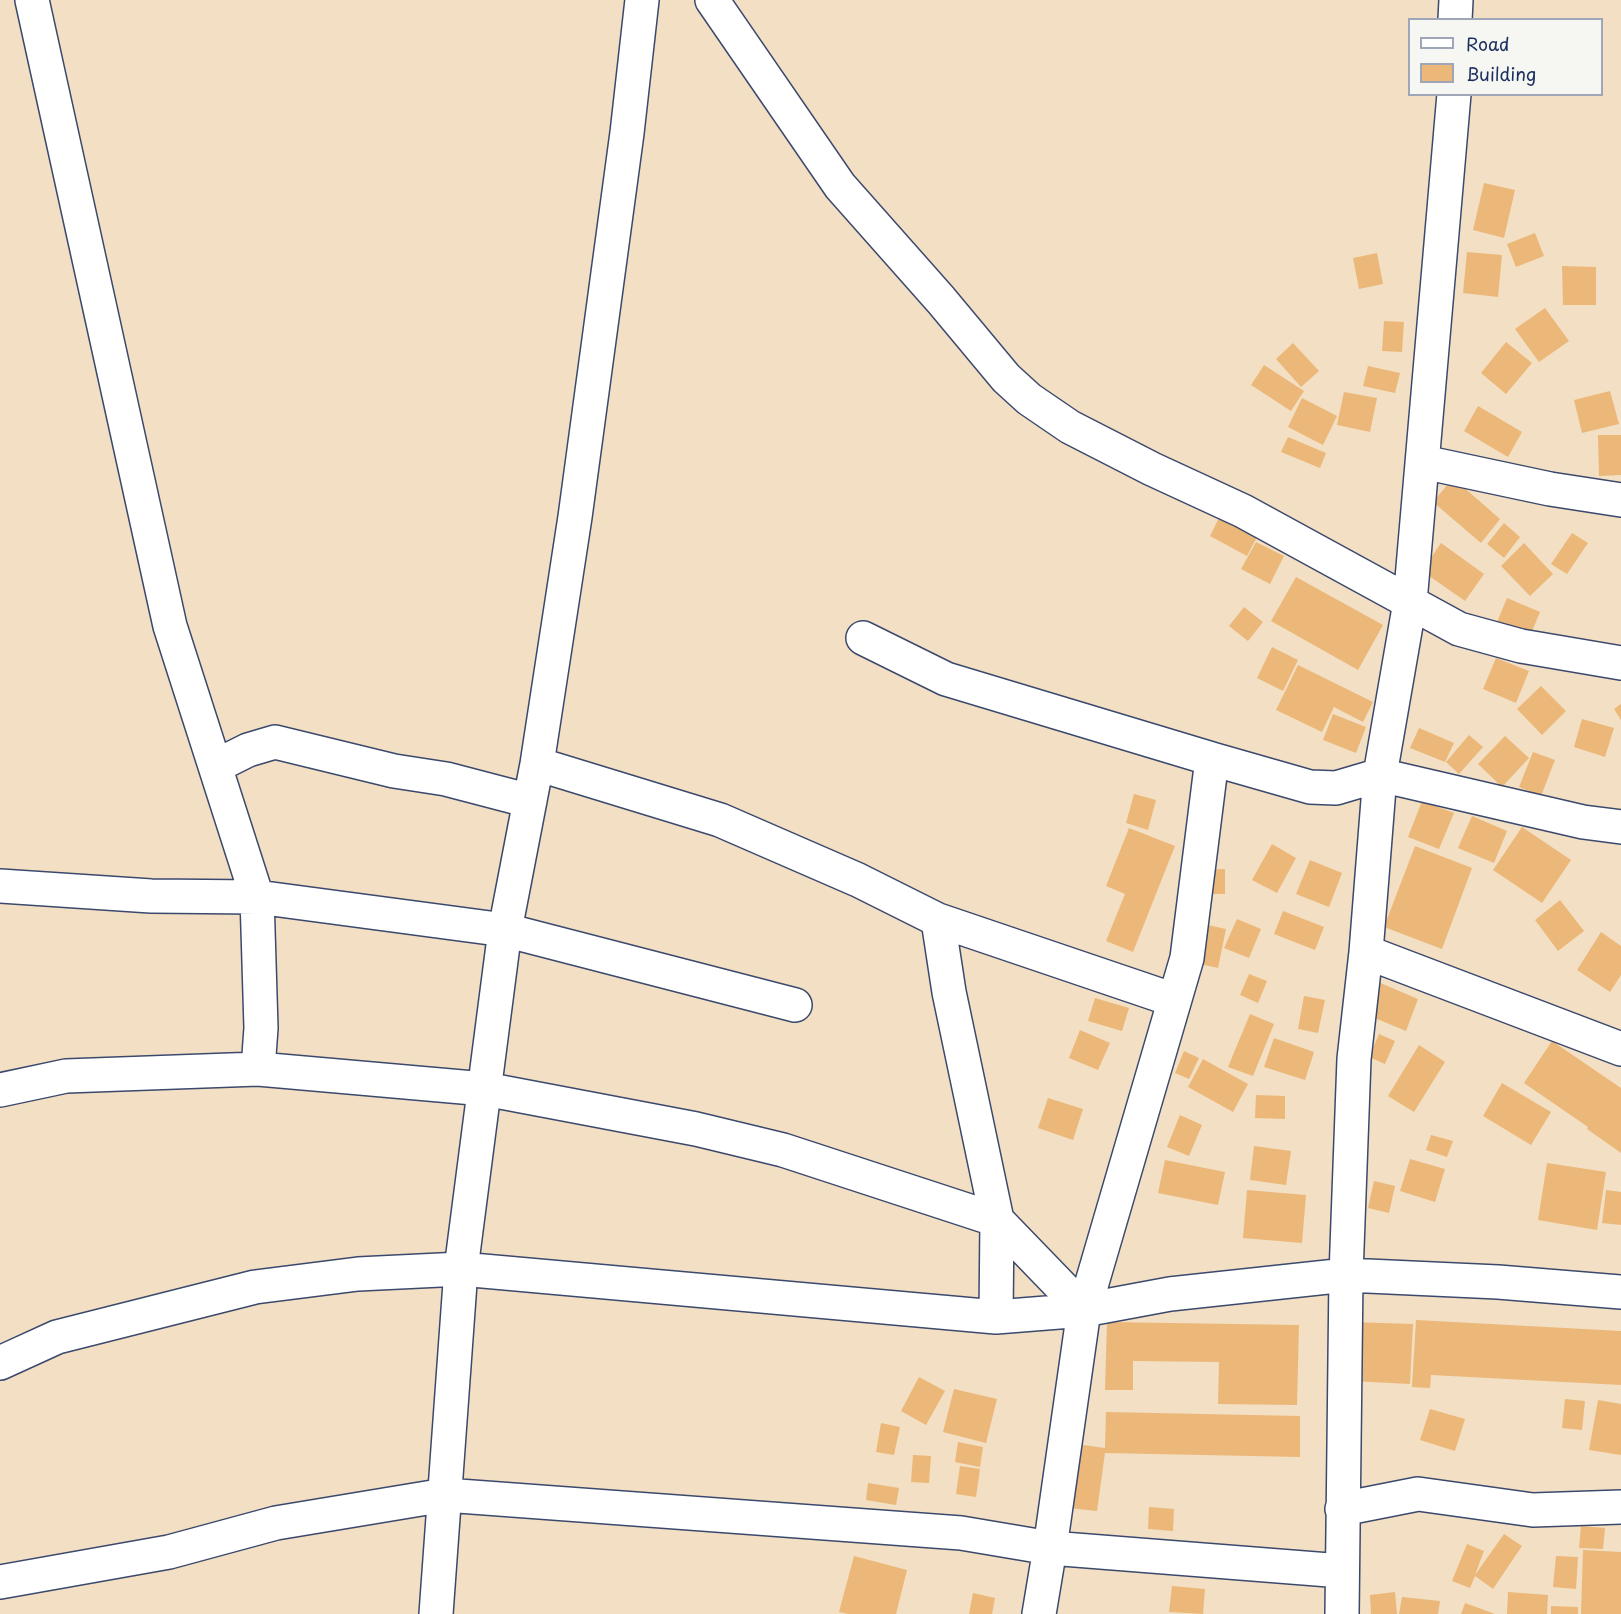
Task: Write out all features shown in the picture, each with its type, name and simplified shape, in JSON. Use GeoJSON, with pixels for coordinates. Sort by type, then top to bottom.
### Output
{"type":"FeatureCollection","features":[{"type":"Feature","properties":{"kind":"street"},"geometry":{"type":"LineString","coordinates":[[32,0],[171,626],[257,897],[261,1028],[258,1069]]}},
{"type":"Feature","properties":{"kind":"street"},"geometry":{"type":"LineString","coordinates":[[436,1614],[461,1269],[505,930],[537,764],[575,517],[627,133],[642,0]]}},
{"type":"Feature","properties":{"kind":"street"},"geometry":{"type":"LineString","coordinates":[[712,0],[840,186],[1006,378],[1029,399],[1070,427],[1152,470],[1243,511],[1459,629],[1521,646],[1615,655]]}},
{"type":"Feature","properties":{"kind":"street"},"geometry":{"type":"LineString","coordinates":[[1455,18],[1456,0]]}},
{"type":"Feature","properties":{"kind":"street"},"geometry":{"type":"LineString","coordinates":[[1342,1614],[1346,1275],[1354,1059],[1366,952],[1380,775],[1410,602],[1454,96]]}},
{"type":"Feature","properties":{"kind":"street"},"geometry":{"type":"LineString","coordinates":[[1423,462],[1550,489],[1621,500]]}},
{"type":"Feature","properties":{"kind":"street"},"geometry":{"type":"LineString","coordinates":[[863,638],[946,679],[1310,787],[1336,788],[1380,775],[1583,822],[1621,827]]}},
{"type":"Feature","properties":{"kind":"street"},"geometry":{"type":"LineString","coordinates":[[216,766],[248,750],[274,742],[394,771],[446,779],[530,801]]}},
{"type":"Feature","properties":{"kind":"street"},"geometry":{"type":"LineString","coordinates":[[1039,1614],[1084,1310],[1187,958],[1212,759]]}},
{"type":"Feature","properties":{"kind":"street"},"geometry":{"type":"LineString","coordinates":[[537,764],[720,820],[858,880],[938,920],[1174,1000]]}},
{"type":"Feature","properties":{"kind":"street"},"geometry":{"type":"LineString","coordinates":[[0,886],[150,896],[257,897],[505,930],[795,1005]]}},
{"type":"Feature","properties":{"kind":"street"},"geometry":{"type":"LineString","coordinates":[[938,920],[949,992],[997,1220],[996,1317]]}},
{"type":"Feature","properties":{"kind":"street"},"geometry":{"type":"LineString","coordinates":[[1366,952],[1621,1048]]}},
{"type":"Feature","properties":{"kind":"street"},"geometry":{"type":"LineString","coordinates":[[0,1090],[66,1076],[258,1069],[485,1089],[696,1129],[783,1150],[997,1220],[1084,1310]]}},
{"type":"Feature","properties":{"kind":"street"},"geometry":{"type":"LineString","coordinates":[[0,1363],[57,1337],[255,1287],[358,1274],[461,1269],[996,1317],[1084,1310],[1170,1294],[1346,1275],[1498,1282],[1621,1292]]}},
{"type":"Feature","properties":{"kind":"street"},"geometry":{"type":"LineString","coordinates":[[1342,1509],[1418,1494],[1533,1510],[1621,1507]]}},
{"type":"Feature","properties":{"kind":"street"},"geometry":{"type":"LineString","coordinates":[[0,1582],[170,1552],[276,1523],[445,1495],[960,1533],[1050,1548],[1342,1571]]}},
{"type":"Feature","properties":{"kind":"building"},"geometry":{"type":"Polygon","coordinates":[[[1484,183],[1515,190],[1504,238],[1473,230],[1484,183]]]}},
{"type":"Feature","properties":{"kind":"building"},"geometry":{"type":"Polygon","coordinates":[[[1535,233],[1544,256],[1516,267],[1507,244],[1535,233]]]}},
{"type":"Feature","properties":{"kind":"building"},"geometry":{"type":"Polygon","coordinates":[[[1467,252],[1502,255],[1498,297],[1463,293],[1467,252]]]}},
{"type":"Feature","properties":{"kind":"building"},"geometry":{"type":"Polygon","coordinates":[[[1377,253],[1383,284],[1359,289],[1353,258],[1377,253]]]}},
{"type":"Feature","properties":{"kind":"building"},"geometry":{"type":"Polygon","coordinates":[[[1562,266],[1596,267],[1596,305],[1563,305],[1562,266]]]}},
{"type":"Feature","properties":{"kind":"building"},"geometry":{"type":"Polygon","coordinates":[[[1545,308],[1569,341],[1539,362],[1515,329],[1545,308]]]}},
{"type":"Feature","properties":{"kind":"building"},"geometry":{"type":"Polygon","coordinates":[[[1384,321],[1404,322],[1402,352],[1382,351],[1384,321]]]}},
{"type":"Feature","properties":{"kind":"building"},"geometry":{"type":"Polygon","coordinates":[[[1506,342],[1532,363],[1506,394],[1481,373],[1506,342]]]}},
{"type":"Feature","properties":{"kind":"building"},"geometry":{"type":"Polygon","coordinates":[[[1293,343],[1319,371],[1301,387],[1276,359],[1293,343]]]}},
{"type":"Feature","properties":{"kind":"building"},"geometry":{"type":"Polygon","coordinates":[[[1264,365],[1304,391],[1291,411],[1251,385],[1264,365]]]}},
{"type":"Feature","properties":{"kind":"building"},"geometry":{"type":"Polygon","coordinates":[[[1368,366],[1400,373],[1395,393],[1363,386],[1368,366]]]}},
{"type":"Feature","properties":{"kind":"building"},"geometry":{"type":"Polygon","coordinates":[[[1610,391],[1619,424],[1582,433],[1574,400],[1610,391]]]}},
{"type":"Feature","properties":{"kind":"building"},"geometry":{"type":"Polygon","coordinates":[[[1344,392],[1377,398],[1370,432],[1337,425],[1344,392]]]}},
{"type":"Feature","properties":{"kind":"building"},"geometry":{"type":"Polygon","coordinates":[[[1302,398],[1337,416],[1323,445],[1288,427],[1302,398]]]}},
{"type":"Feature","properties":{"kind":"building"},"geometry":{"type":"Polygon","coordinates":[[[1478,406],[1522,432],[1508,457],[1464,431],[1478,406]]]}},
{"type":"Feature","properties":{"kind":"building"},"geometry":{"type":"Polygon","coordinates":[[[1598,435],[1621,435],[1621,475],[1599,476],[1598,435]]]}},
{"type":"Feature","properties":{"kind":"building"},"geometry":{"type":"Polygon","coordinates":[[[1288,437],[1326,453],[1320,468],[1281,452],[1288,437]]]}},
{"type":"Feature","properties":{"kind":"building"},"geometry":{"type":"Polygon","coordinates":[[[1453,478],[1500,519],[1481,543],[1433,502],[1453,478]]]}},
{"type":"Feature","properties":{"kind":"building"},"geometry":{"type":"Polygon","coordinates":[[[1220,516],[1258,535],[1247,556],[1210,536],[1220,516]]]}},
{"type":"Feature","properties":{"kind":"building"},"geometry":{"type":"Polygon","coordinates":[[[1504,523],[1520,537],[1504,558],[1487,544],[1504,523]]]}},
{"type":"Feature","properties":{"kind":"building"},"geometry":{"type":"Polygon","coordinates":[[[1572,533],[1588,543],[1567,574],[1551,564],[1572,533]]]}},
{"type":"Feature","properties":{"kind":"building"},"geometry":{"type":"Polygon","coordinates":[[[1256,542],[1284,556],[1270,584],[1241,569],[1256,542]]]}},
{"type":"Feature","properties":{"kind":"building"},"geometry":{"type":"Polygon","coordinates":[[[1441,543],[1484,574],[1465,601],[1422,571],[1441,543]]]}},
{"type":"Feature","properties":{"kind":"building"},"geometry":{"type":"Polygon","coordinates":[[[1524,543],[1553,574],[1530,596],[1501,566],[1524,543]]]}},
{"type":"Feature","properties":{"kind":"building"},"geometry":{"type":"Polygon","coordinates":[[[1296,577],[1383,625],[1358,670],[1271,621],[1296,577]]]}},
{"type":"Feature","properties":{"kind":"building"},"geometry":{"type":"Polygon","coordinates":[[[1507,598],[1540,612],[1530,636],[1497,622],[1507,598]]]}},
{"type":"Feature","properties":{"kind":"building"},"geometry":{"type":"Polygon","coordinates":[[[1244,607],[1263,622],[1248,641],[1229,626],[1244,607]]]}},
{"type":"Feature","properties":{"kind":"building"},"geometry":{"type":"Polygon","coordinates":[[[1272,647],[1298,660],[1283,691],[1257,678],[1272,647]]]}},
{"type":"Feature","properties":{"kind":"building"},"geometry":{"type":"Polygon","coordinates":[[[1496,658],[1529,671],[1516,703],[1483,689],[1496,658]]]}},
{"type":"Feature","properties":{"kind":"building"},"geometry":{"type":"Polygon","coordinates":[[[1298,665],[1373,702],[1363,722],[1334,707],[1322,732],[1276,710],[1298,665]]]}},
{"type":"Feature","properties":{"kind":"building"},"geometry":{"type":"Polygon","coordinates":[[[1541,686],[1566,711],[1542,735],[1517,709],[1541,686]]]}},
{"type":"Feature","properties":{"kind":"building"},"geometry":{"type":"Polygon","coordinates":[[[1621,704],[1621,720],[1614,709],[1621,704]]]}},
{"type":"Feature","properties":{"kind":"building"},"geometry":{"type":"Polygon","coordinates":[[[1333,714],[1366,727],[1356,753],[1323,740],[1333,714]]]}},
{"type":"Feature","properties":{"kind":"building"},"geometry":{"type":"Polygon","coordinates":[[[1582,719],[1614,728],[1605,757],[1574,747],[1582,719]]]}},
{"type":"Feature","properties":{"kind":"building"},"geometry":{"type":"Polygon","coordinates":[[[1419,728],[1454,743],[1445,762],[1410,748],[1419,728]]]}},
{"type":"Feature","properties":{"kind":"building"},"geometry":{"type":"Polygon","coordinates":[[[1469,735],[1483,747],[1459,774],[1446,762],[1469,735]]]}},
{"type":"Feature","properties":{"kind":"building"},"geometry":{"type":"Polygon","coordinates":[[[1505,736],[1529,758],[1502,787],[1478,764],[1505,736]]]}},
{"type":"Feature","properties":{"kind":"building"},"geometry":{"type":"Polygon","coordinates":[[[1533,752],[1555,760],[1541,796],[1519,787],[1533,752]]]}},
{"type":"Feature","properties":{"kind":"building"},"geometry":{"type":"Polygon","coordinates":[[[1134,794],[1156,800],[1148,830],[1126,823],[1134,794]]]}},
{"type":"Feature","properties":{"kind":"building"},"geometry":{"type":"Polygon","coordinates":[[[1422,801],[1454,813],[1439,849],[1408,837],[1422,801]]]}},
{"type":"Feature","properties":{"kind":"building"},"geometry":{"type":"Polygon","coordinates":[[[1472,816],[1507,831],[1494,863],[1458,848],[1472,816]]]}},
{"type":"Feature","properties":{"kind":"building"},"geometry":{"type":"Polygon","coordinates":[[[1522,827],[1571,860],[1542,903],[1493,870],[1522,827]]]}},
{"type":"Feature","properties":{"kind":"building"},"geometry":{"type":"Polygon","coordinates":[[[1129,828],[1175,846],[1133,952],[1106,941],[1125,894],[1106,886],[1129,828]]]}},
{"type":"Feature","properties":{"kind":"building"},"geometry":{"type":"Polygon","coordinates":[[[1272,844],[1296,858],[1277,893],[1252,880],[1272,844]]]}},
{"type":"Feature","properties":{"kind":"building"},"geometry":{"type":"Polygon","coordinates":[[[1415,846],[1472,868],[1442,949],[1384,927],[1415,846]]]}},
{"type":"Feature","properties":{"kind":"building"},"geometry":{"type":"Polygon","coordinates":[[[1310,860],[1342,873],[1329,907],[1296,894],[1310,860]]]}},
{"type":"Feature","properties":{"kind":"building"},"geometry":{"type":"Polygon","coordinates":[[[1225,869],[1225,894],[1201,894],[1200,870],[1225,869]]]}},
{"type":"Feature","properties":{"kind":"building"},"geometry":{"type":"Polygon","coordinates":[[[1560,900],[1584,931],[1558,951],[1535,920],[1560,900]]]}},
{"type":"Feature","properties":{"kind":"building"},"geometry":{"type":"Polygon","coordinates":[[[1283,911],[1324,927],[1315,950],[1274,934],[1283,911]]]}},
{"type":"Feature","properties":{"kind":"building"},"geometry":{"type":"Polygon","coordinates":[[[1237,919],[1261,929],[1249,958],[1224,948],[1237,919]]]}},
{"type":"Feature","properties":{"kind":"building"},"geometry":{"type":"Polygon","coordinates":[[[1203,924],[1226,929],[1218,968],[1195,963],[1203,924]]]}},
{"type":"Feature","properties":{"kind":"building"},"geometry":{"type":"Polygon","coordinates":[[[1601,932],[1621,946],[1621,975],[1610,992],[1577,970],[1601,932]]]}},
{"type":"Feature","properties":{"kind":"building"},"geometry":{"type":"Polygon","coordinates":[[[1249,974],[1267,981],[1258,1003],[1240,995],[1249,974]]]}},
{"type":"Feature","properties":{"kind":"building"},"geometry":{"type":"Polygon","coordinates":[[[1378,982],[1418,999],[1406,1031],[1365,1014],[1378,982]]]}},
{"type":"Feature","properties":{"kind":"building"},"geometry":{"type":"Polygon","coordinates":[[[1304,996],[1325,1000],[1318,1033],[1298,1029],[1304,996]]]}},
{"type":"Feature","properties":{"kind":"building"},"geometry":{"type":"Polygon","coordinates":[[[1095,998],[1129,1008],[1122,1031],[1088,1021],[1095,998]]]}},
{"type":"Feature","properties":{"kind":"building"},"geometry":{"type":"Polygon","coordinates":[[[1250,1014],[1274,1024],[1253,1076],[1228,1067],[1250,1014]]]}},
{"type":"Feature","properties":{"kind":"building"},"geometry":{"type":"Polygon","coordinates":[[[1080,1030],[1110,1043],[1098,1070],[1069,1058],[1080,1030]]]}},
{"type":"Feature","properties":{"kind":"building"},"geometry":{"type":"Polygon","coordinates":[[[1379,1034],[1395,1041],[1385,1064],[1369,1057],[1379,1034]]]}},
{"type":"Feature","properties":{"kind":"building"},"geometry":{"type":"Polygon","coordinates":[[[1274,1038],[1314,1052],[1305,1080],[1264,1067],[1274,1038]]]}},
{"type":"Feature","properties":{"kind":"building"},"geometry":{"type":"Polygon","coordinates":[[[1552,1041],[1621,1088],[1621,1153],[1524,1083],[1552,1041]]]}},
{"type":"Feature","properties":{"kind":"building"},"geometry":{"type":"Polygon","coordinates":[[[1419,1045],[1445,1062],[1414,1112],[1388,1096],[1419,1045]]]}},
{"type":"Feature","properties":{"kind":"building"},"geometry":{"type":"Polygon","coordinates":[[[1184,1051],[1199,1058],[1189,1079],[1175,1073],[1184,1051]]]}},
{"type":"Feature","properties":{"kind":"building"},"geometry":{"type":"Polygon","coordinates":[[[1203,1059],[1248,1084],[1233,1112],[1188,1087],[1203,1059]]]}},
{"type":"Feature","properties":{"kind":"building"},"geometry":{"type":"Polygon","coordinates":[[[1502,1083],[1551,1112],[1531,1145],[1483,1116],[1502,1083]]]}},
{"type":"Feature","properties":{"kind":"building"},"geometry":{"type":"Polygon","coordinates":[[[1256,1095],[1285,1096],[1285,1119],[1255,1118],[1256,1095]]]}},
{"type":"Feature","properties":{"kind":"building"},"geometry":{"type":"Polygon","coordinates":[[[1048,1098],[1083,1109],[1073,1140],[1038,1128],[1048,1098]]]}},
{"type":"Feature","properties":{"kind":"building"},"geometry":{"type":"Polygon","coordinates":[[[1180,1115],[1202,1125],[1189,1156],[1167,1147],[1180,1115]]]}},
{"type":"Feature","properties":{"kind":"building"},"geometry":{"type":"Polygon","coordinates":[[[1431,1135],[1453,1141],[1447,1157],[1426,1150],[1431,1135]]]}},
{"type":"Feature","properties":{"kind":"building"},"geometry":{"type":"Polygon","coordinates":[[[1254,1146],[1291,1151],[1286,1185],[1250,1180],[1254,1146]]]}},
{"type":"Feature","properties":{"kind":"building"},"geometry":{"type":"Polygon","coordinates":[[[1410,1159],[1445,1169],[1435,1202],[1400,1191],[1410,1159]]]}},
{"type":"Feature","properties":{"kind":"building"},"geometry":{"type":"Polygon","coordinates":[[[1165,1160],[1225,1172],[1218,1205],[1158,1193],[1165,1160]]]}},
{"type":"Feature","properties":{"kind":"building"},"geometry":{"type":"Polygon","coordinates":[[[1547,1163],[1606,1172],[1597,1230],[1538,1220],[1547,1163]]]}},
{"type":"Feature","properties":{"kind":"building"},"geometry":{"type":"Polygon","coordinates":[[[1374,1181],[1395,1186],[1389,1213],[1368,1208],[1374,1181]]]}},
{"type":"Feature","properties":{"kind":"building"},"geometry":{"type":"Polygon","coordinates":[[[1247,1190],[1306,1195],[1302,1243],[1243,1238],[1247,1190]]]}},
{"type":"Feature","properties":{"kind":"building"},"geometry":{"type":"Polygon","coordinates":[[[1606,1190],[1621,1192],[1621,1225],[1602,1223],[1606,1190]]]}},
{"type":"Feature","properties":{"kind":"building"},"geometry":{"type":"Polygon","coordinates":[[[1416,1320],[1621,1331],[1621,1385],[1431,1375],[1430,1388],[1412,1387],[1416,1320]]]}},
{"type":"Feature","properties":{"kind":"building"},"geometry":{"type":"Polygon","coordinates":[[[1107,1322],[1299,1325],[1297,1405],[1218,1404],[1219,1362],[1133,1361],[1133,1390],[1105,1390],[1107,1322]]]}},
{"type":"Feature","properties":{"kind":"building"},"geometry":{"type":"Polygon","coordinates":[[[1353,1322],[1413,1324],[1410,1384],[1350,1381],[1353,1322]]]}},
{"type":"Feature","properties":{"kind":"building"},"geometry":{"type":"Polygon","coordinates":[[[919,1377],[945,1391],[926,1425],[901,1411],[919,1377]]]}},
{"type":"Feature","properties":{"kind":"building"},"geometry":{"type":"Polygon","coordinates":[[[954,1389],[997,1399],[986,1443],[943,1432],[954,1389]]]}},
{"type":"Feature","properties":{"kind":"building"},"geometry":{"type":"Polygon","coordinates":[[[1565,1399],[1585,1401],[1582,1430],[1562,1428],[1565,1399]]]}},
{"type":"Feature","properties":{"kind":"building"},"geometry":{"type":"Polygon","coordinates":[[[1598,1400],[1621,1404],[1621,1455],[1589,1450],[1598,1400]]]}},
{"type":"Feature","properties":{"kind":"building"},"geometry":{"type":"Polygon","coordinates":[[[1430,1409],[1465,1419],[1455,1451],[1420,1440],[1430,1409]]]}},
{"type":"Feature","properties":{"kind":"building"},"geometry":{"type":"Polygon","coordinates":[[[1106,1412],[1300,1416],[1300,1457],[1105,1453],[1097,1511],[1069,1508],[1076,1444],[1105,1448],[1106,1412]]]}},
{"type":"Feature","properties":{"kind":"building"},"geometry":{"type":"Polygon","coordinates":[[[881,1423],[900,1427],[894,1455],[876,1452],[881,1423]]]}},
{"type":"Feature","properties":{"kind":"building"},"geometry":{"type":"Polygon","coordinates":[[[958,1442],[983,1447],[980,1467],[955,1462],[958,1442]]]}},
{"type":"Feature","properties":{"kind":"building"},"geometry":{"type":"Polygon","coordinates":[[[913,1455],[931,1456],[929,1483],[911,1482],[913,1455]]]}},
{"type":"Feature","properties":{"kind":"building"},"geometry":{"type":"Polygon","coordinates":[[[960,1466],[980,1469],[976,1497],[956,1494],[960,1466]]]}},
{"type":"Feature","properties":{"kind":"building"},"geometry":{"type":"Polygon","coordinates":[[[868,1483],[899,1488],[896,1505],[866,1500],[868,1483]]]}},
{"type":"Feature","properties":{"kind":"building"},"geometry":{"type":"Polygon","coordinates":[[[1149,1507],[1174,1509],[1173,1531],[1148,1529],[1149,1507]]]}},
{"type":"Feature","properties":{"kind":"building"},"geometry":{"type":"Polygon","coordinates":[[[1581,1526],[1605,1528],[1603,1549],[1579,1548],[1581,1526]]]}},
{"type":"Feature","properties":{"kind":"building"},"geometry":{"type":"Polygon","coordinates":[[[1504,1534],[1522,1546],[1493,1589],[1475,1576],[1470,1588],[1452,1581],[1467,1544],[1484,1551],[1475,1575],[1504,1534]]]}},
{"type":"Feature","properties":{"kind":"building"},"geometry":{"type":"Polygon","coordinates":[[[1583,1550],[1621,1552],[1621,1614],[1581,1614],[1583,1550]]]}},
{"type":"Feature","properties":{"kind":"building"},"geometry":{"type":"Polygon","coordinates":[[[854,1556],[907,1570],[896,1614],[839,1612],[854,1556]]]}},
{"type":"Feature","properties":{"kind":"building"},"geometry":{"type":"Polygon","coordinates":[[[1556,1556],[1578,1557],[1576,1589],[1553,1587],[1556,1556]]]}},
{"type":"Feature","properties":{"kind":"building"},"geometry":{"type":"Polygon","coordinates":[[[1172,1586],[1205,1589],[1203,1614],[1169,1612],[1172,1586]]]}},
{"type":"Feature","properties":{"kind":"building"},"geometry":{"type":"Polygon","coordinates":[[[1395,1592],[1397,1614],[1371,1614],[1370,1595],[1395,1592]]]}},
{"type":"Feature","properties":{"kind":"building"},"geometry":{"type":"Polygon","coordinates":[[[1508,1592],[1548,1595],[1547,1614],[1507,1614],[1508,1592]]]}},
{"type":"Feature","properties":{"kind":"building"},"geometry":{"type":"Polygon","coordinates":[[[973,1593],[995,1598],[992,1614],[969,1614],[973,1593]]]}},
{"type":"Feature","properties":{"kind":"building"},"geometry":{"type":"Polygon","coordinates":[[[1402,1597],[1440,1601],[1438,1614],[1399,1614],[1402,1597]]]}},
{"type":"Feature","properties":{"kind":"building"},"geometry":{"type":"Polygon","coordinates":[[[1465,1603],[1495,1614],[1461,1614],[1465,1603]]]}},
{"type":"Feature","properties":{"kind":"building"},"geometry":{"type":"Polygon","coordinates":[[[1551,1606],[1578,1607],[1578,1614],[1551,1614],[1551,1606]]]}}]}
